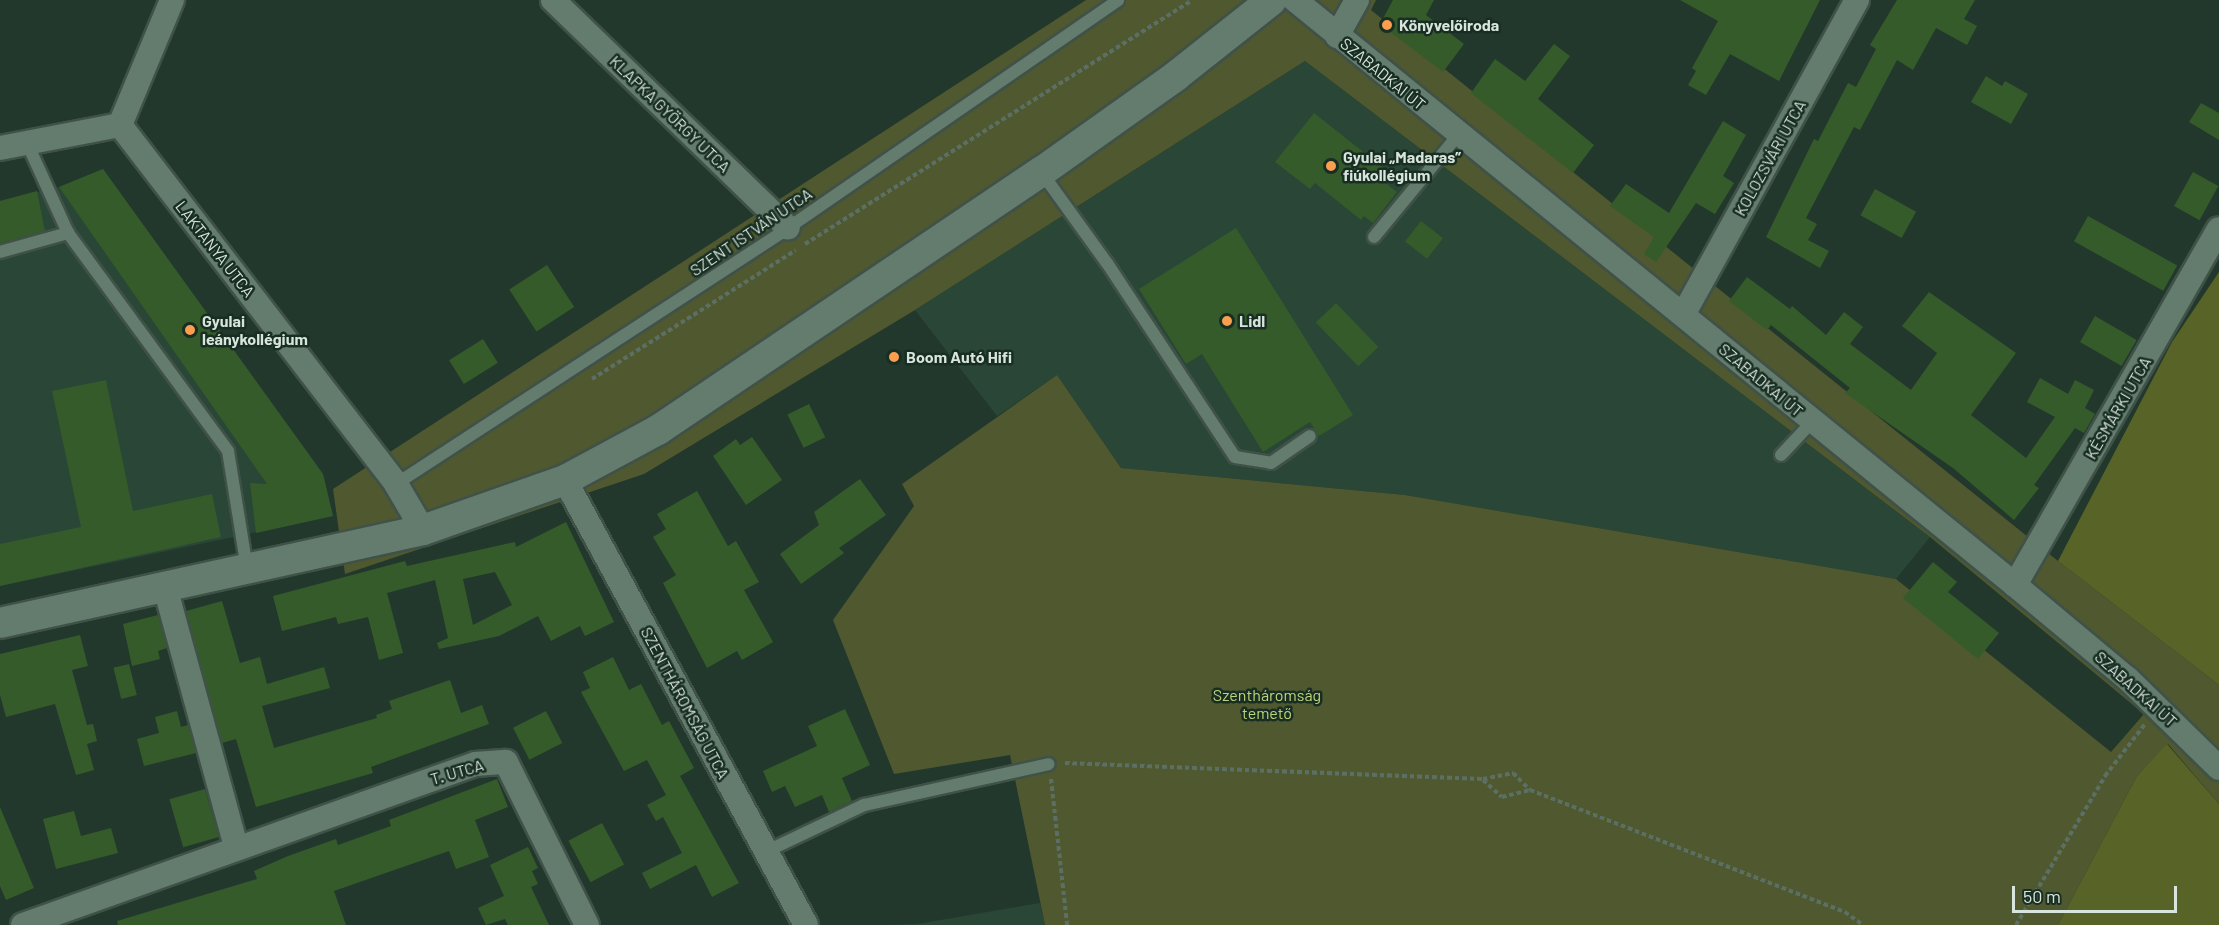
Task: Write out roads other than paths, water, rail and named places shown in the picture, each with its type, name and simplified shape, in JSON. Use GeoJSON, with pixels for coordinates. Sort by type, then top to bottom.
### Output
{"type":"FeatureCollection","features":[{"type":"Feature","properties":{"kind":"street"},"geometry":{"type":"LineString","coordinates":[[0,148],[120,125],[172,0]]}},
{"type":"Feature","properties":{"kind":"street","name":"KLAPKA GYÖRGY UTCA"},"geometry":{"type":"LineString","coordinates":[[552,0],[788,228]]}},
{"type":"Feature","properties":{"kind":"street"},"geometry":{"type":"LineString","coordinates":[[0,623],[423,530],[565,480],[658,430],[1041,172],[1176,76],[1272,0]]}},
{"type":"Feature","properties":{"kind":"street","name":"SZABADKAI ÚT"},"geometry":{"type":"LineString","coordinates":[[1295,0],[1458,135],[2016,585],[2158,708],[2219,768]]}},
{"type":"Feature","properties":{"kind":"street"},"geometry":{"type":"LineString","coordinates":[[1337,36],[1357,0]]}},
{"type":"Feature","properties":{"kind":"street","name":"KOLOZSVÁRI UTCA"},"geometry":{"type":"LineString","coordinates":[[1683,315],[1857,0]]}},
{"type":"Feature","properties":{"kind":"street","name":"LAKTANYA UTCA"},"geometry":{"type":"LineString","coordinates":[[120,125],[396,484],[423,530]]}},
{"type":"Feature","properties":{"kind":"street","name":"KÉSMÁRKI UTCA"},"geometry":{"type":"LineString","coordinates":[[2016,585],[2219,229]]}},
{"type":"Feature","properties":{"kind":"street","name":"SZENTHÁROMSÁG UTCA"},"geometry":{"type":"LineString","coordinates":[[565,480],[806,925]]}},
{"type":"Feature","properties":{"kind":"street"},"geometry":{"type":"LineString","coordinates":[[165,587],[236,848]]}},
{"type":"Feature","properties":{"kind":"street","name":"T. UTCA"},"geometry":{"type":"LineString","coordinates":[[23,925],[476,764],[506,762],[587,925]]}},
{"type":"Feature","properties":{"kind":"lane","name":"SZENT ISTVÁN UTCA"},"geometry":{"type":"LineString","coordinates":[[396,484],[788,228],[1118,0]]}},
{"type":"Feature","properties":{"kind":"lane"},"geometry":{"type":"LineString","coordinates":[[1374,237],[1458,135]]}},
{"type":"Feature","properties":{"kind":"lane"},"geometry":{"type":"LineString","coordinates":[[27,143],[68,233],[228,451],[247,568]]}},
{"type":"Feature","properties":{"kind":"lane"},"geometry":{"type":"LineString","coordinates":[[1041,172],[1107,263],[1235,457],[1271,462],[1310,436]]}},
{"type":"Feature","properties":{"kind":"lane"},"geometry":{"type":"LineString","coordinates":[[0,252],[68,233]]}},
{"type":"Feature","properties":{"kind":"lane"},"geometry":{"type":"LineString","coordinates":[[1781,455],[1812,422]]}},
{"type":"Feature","properties":{"kind":"lane"},"geometry":{"type":"LineString","coordinates":[[765,852],[864,805],[1049,764]]}},
{"type":"Feature","properties":{"kind":"place","name":"Könyvelőiroda"},"geometry":{"type":"Point","coordinates":[1387,25]}},
{"type":"Feature","properties":{"kind":"place","name":"Gyulai „Madaras” fiúkollégium"},"geometry":{"type":"Point","coordinates":[1331,166]}},
{"type":"Feature","properties":{"kind":"place","name":"Lidl"},"geometry":{"type":"Point","coordinates":[1227,321]}},
{"type":"Feature","properties":{"kind":"place","name":"Gyulai leánykollégium"},"geometry":{"type":"Point","coordinates":[190,330]}},
{"type":"Feature","properties":{"kind":"place","name":"Boom Autó Hifi"},"geometry":{"type":"Point","coordinates":[894,357]}},
{"type":"Feature","properties":{"kind":"park label","name":"Szentháromság temető"},"geometry":{"type":"Point","coordinates":[1267,704]}}]}
